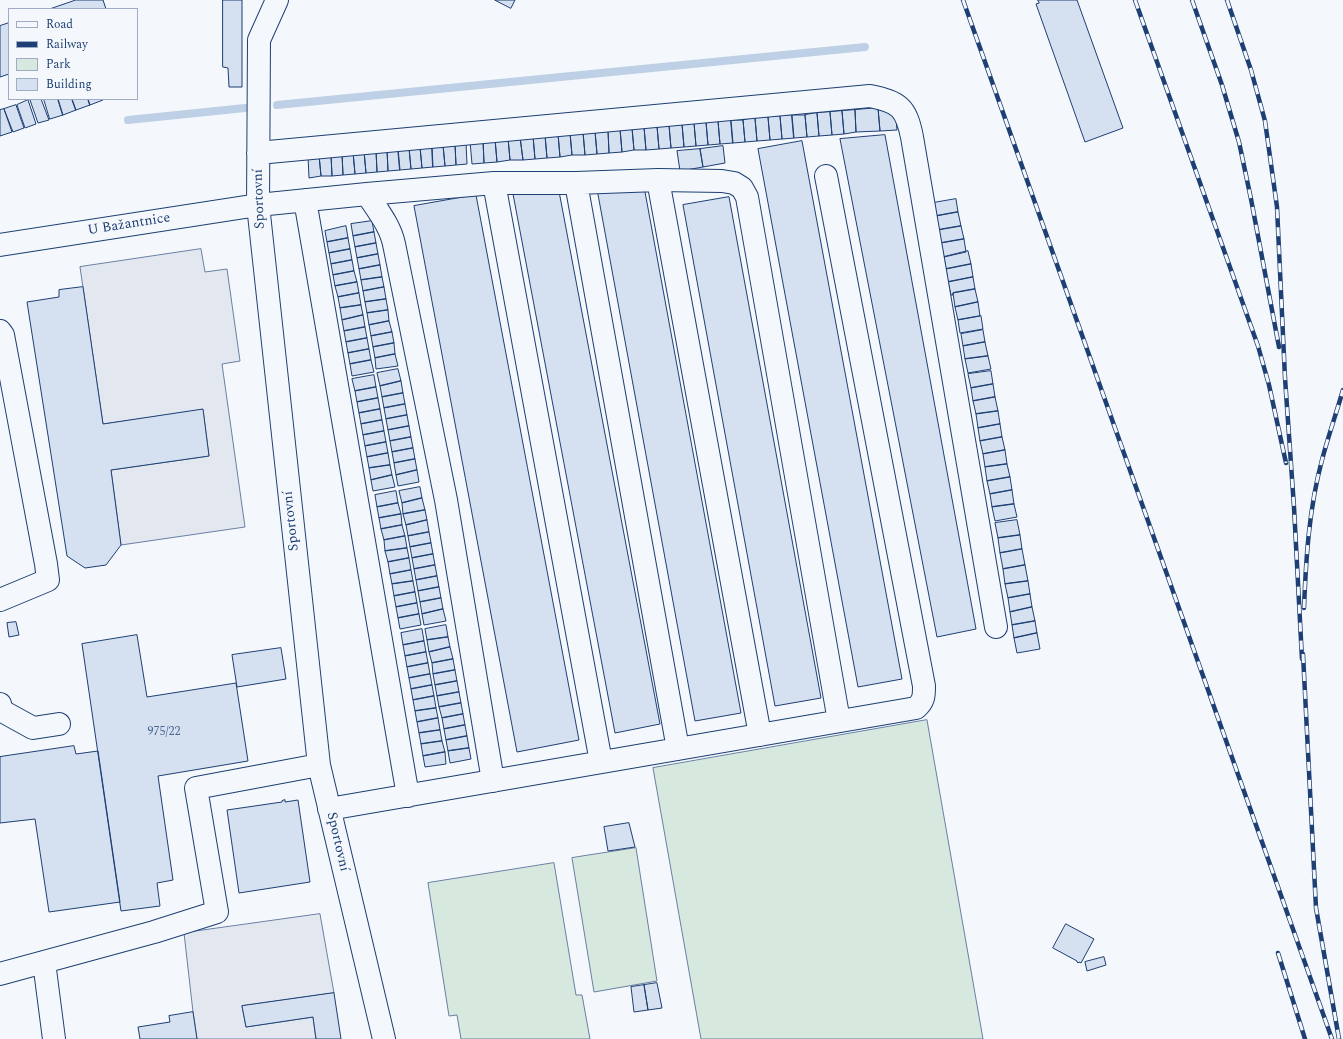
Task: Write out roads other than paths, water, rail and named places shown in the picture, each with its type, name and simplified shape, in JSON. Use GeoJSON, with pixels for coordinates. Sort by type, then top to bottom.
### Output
{"type":"FeatureCollection","features":[{"type":"Feature","properties":{"kind":"street","name":"Sportovní"},"geometry":{"type":"LineString","coordinates":[[277,0],[259,40],[258,205],[319,765],[384,1039]]}},
{"type":"Feature","properties":{"kind":"street"},"geometry":{"type":"LineString","coordinates":[[258,152],[870,96],[886,100],[902,108],[909,122],[913,144],[996,627]]}},
{"type":"Feature","properties":{"kind":"street"},"geometry":{"type":"LineString","coordinates":[[329,809],[916,708],[922,703],[924,697],[924,686],[826,176]]}},
{"type":"Feature","properties":{"kind":"street"},"geometry":{"type":"LineString","coordinates":[[658,180],[760,735]]}},
{"type":"Feature","properties":{"kind":"street","name":"U Bažantnice"},"geometry":{"type":"LineString","coordinates":[[0,245],[258,205],[494,183],[576,183],[658,180],[722,180],[734,183],[742,188],[747,197],[839,721]]}},
{"type":"Feature","properties":{"kind":"street"},"geometry":{"type":"LineString","coordinates":[[494,183],[601,762]]}},
{"type":"Feature","properties":{"kind":"street"},"geometry":{"type":"LineString","coordinates":[[576,183],[678,749]]}},
{"type":"Feature","properties":{"kind":"street"},"geometry":{"type":"LineString","coordinates":[[367,194],[388,225],[392,234],[446,500],[493,781]]}},
{"type":"Feature","properties":{"kind":"street"},"geometry":{"type":"LineString","coordinates":[[305,200],[408,796]]}},
{"type":"Feature","properties":{"kind":"street"},"geometry":{"type":"LineString","coordinates":[[0,331],[3,335],[48,580],[0,600]]}},
{"type":"Feature","properties":{"kind":"street"},"geometry":{"type":"LineString","coordinates":[[0,704],[2,711],[33,728],[58,724]]}},
{"type":"Feature","properties":{"kind":"street"},"geometry":{"type":"LineString","coordinates":[[0,974],[154,932],[217,912],[196,788],[319,765]]}},
{"type":"Feature","properties":{"kind":"street"},"geometry":{"type":"LineString","coordinates":[[44,962],[54,1039]]}},
{"type":"Feature","properties":{"kind":"waterway"},"geometry":{"type":"LineString","coordinates":[[277,105],[865,47]]}},
{"type":"Feature","properties":{"kind":"waterway"},"geometry":{"type":"LineString","coordinates":[[128,120],[245,108]]}},
{"type":"Feature","properties":{"kind":"railway"},"geometry":{"type":"LineString","coordinates":[[963,0],[1332,1039]]}},
{"type":"Feature","properties":{"kind":"railway"},"geometry":{"type":"LineString","coordinates":[[1135,0],[1258,346],[1269,385],[1286,463]]}},
{"type":"Feature","properties":{"kind":"railway"},"geometry":{"type":"LineString","coordinates":[[1192,0],[1222,85],[1239,142],[1279,347]]}},
{"type":"Feature","properties":{"kind":"railway"},"geometry":{"type":"LineString","coordinates":[[1227,0],[1251,70],[1265,121],[1277,207],[1285,378],[1302,659]]}},
{"type":"Feature","properties":{"kind":"railway"},"geometry":{"type":"LineString","coordinates":[[1304,608],[1307,552],[1314,496],[1324,451],[1343,390]]}},
{"type":"Feature","properties":{"kind":"railway"},"geometry":{"type":"LineString","coordinates":[[1303,654],[1316,908],[1339,1039]]}},
{"type":"Feature","properties":{"kind":"railway"},"geometry":{"type":"LineString","coordinates":[[1278,953],[1305,1039]]}}]}
